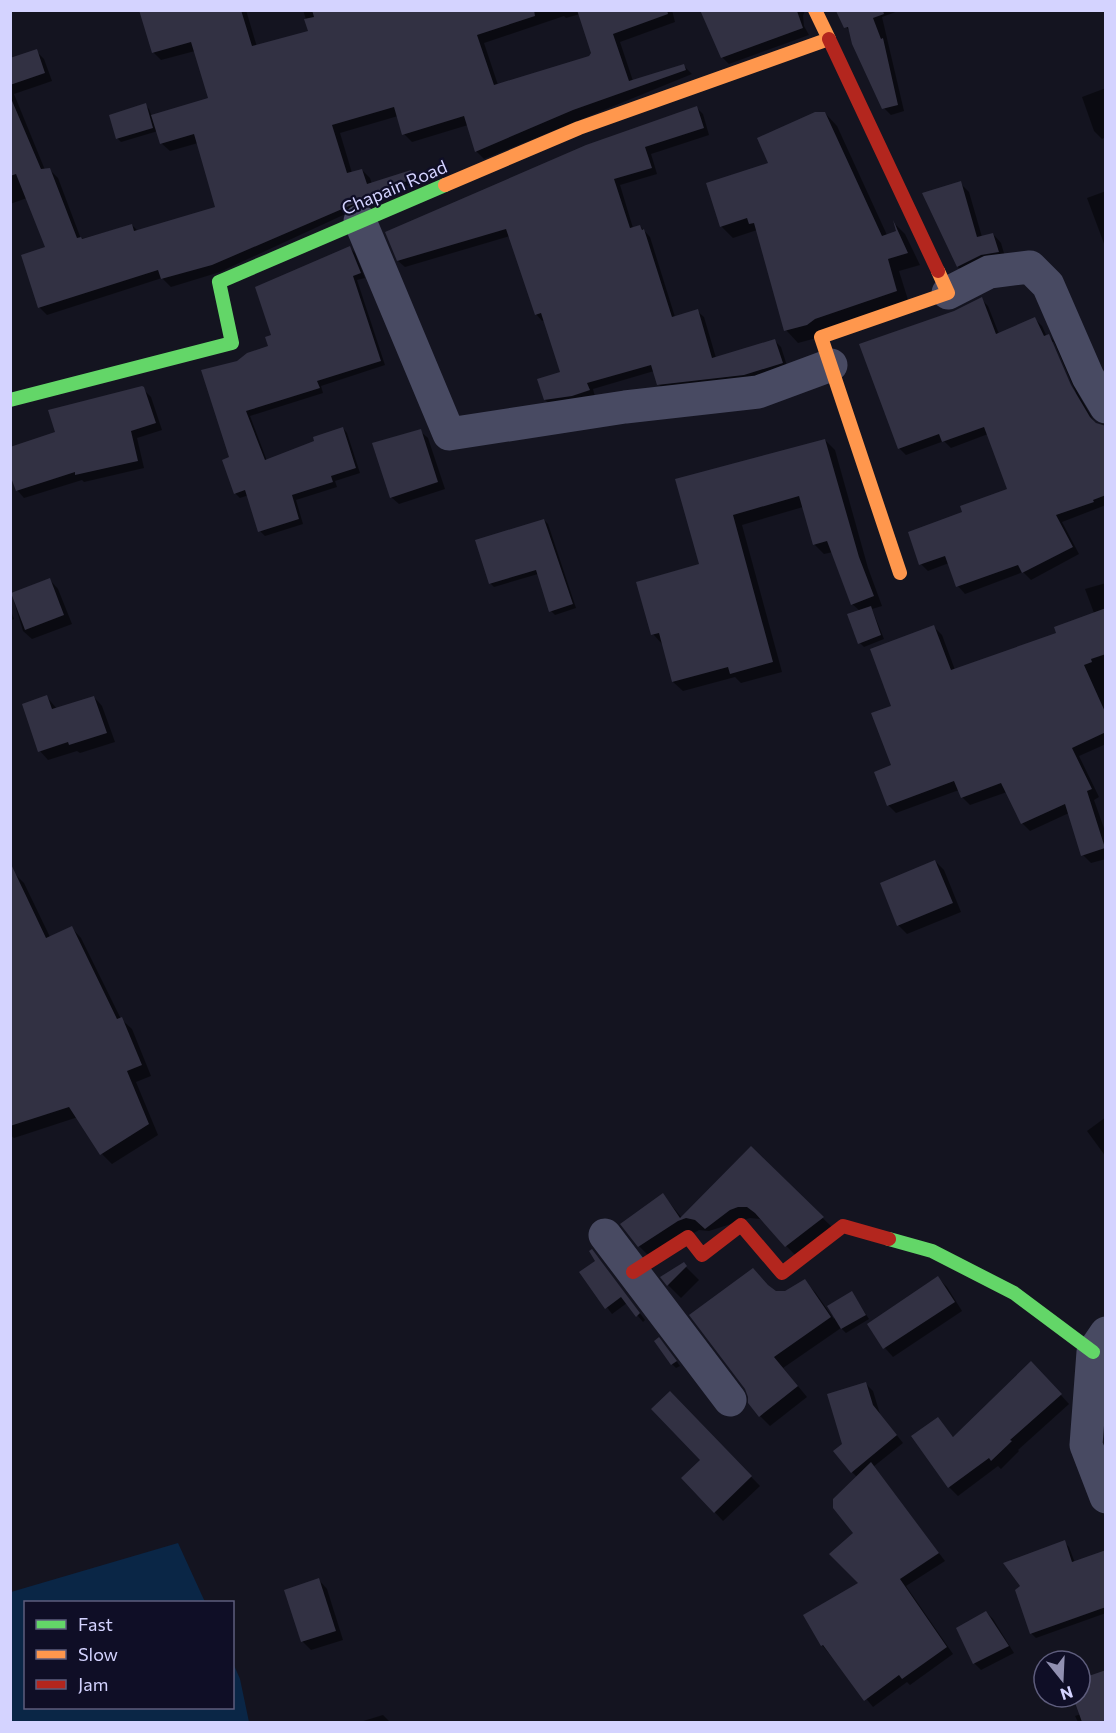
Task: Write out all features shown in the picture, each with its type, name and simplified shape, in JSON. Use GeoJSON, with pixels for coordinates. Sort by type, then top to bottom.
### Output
{"type":"FeatureCollection","features":[{"type":"Feature","properties":{"kind":"street"},"geometry":{"type":"LineString","coordinates":[[815,10],[948,293]]}},
{"type":"Feature","properties":{"kind":"street","name":"Chapain Road"},"geometry":{"type":"LineString","coordinates":[[11,398],[232,343],[219,282],[579,128],[828,39]]}},
{"type":"Feature","properties":{"kind":"street"},"geometry":{"type":"LineString","coordinates":[[360,221],[448,434],[625,408],[758,392],[831,365]]}},
{"type":"Feature","properties":{"kind":"street"},"geometry":{"type":"LineString","coordinates":[[900,573],[821,336],[948,293],[989,272],[1030,267],[1048,285],[1088,377],[1106,407]]}},
{"type":"Feature","properties":{"kind":"street"},"geometry":{"type":"LineString","coordinates":[[633,1272],[688,1237],[702,1255],[741,1225],[782,1273],[843,1226],[932,1251],[1014,1293],[1100,1343],[1086,1445],[1106,1497]]}},
{"type":"Feature","properties":{"kind":"street"},"geometry":{"type":"LineString","coordinates":[[605,1235],[730,1400]]}},
{"type":"Feature","properties":{"kind":"water"},"geometry":{"type":"Polygon","coordinates":[[[178,1543],[205,1601],[24,1601],[24,1709],[234,1709],[234,1665],[240,1679],[249,1722],[11,1722],[11,1592],[178,1543]]]}},
{"type":"Feature","properties":{"kind":"building"},"geometry":{"type":"Polygon","coordinates":[[[139,10],[241,10],[252,46],[308,31],[304,19],[314,17],[312,10],[534,10],[535,16],[477,35],[494,85],[589,56],[591,53],[577,10],[667,10],[668,14],[613,34],[629,81],[684,64],[686,70],[573,110],[475,152],[464,116],[402,135],[394,107],[332,125],[347,173],[362,169],[367,184],[411,170],[414,178],[212,265],[161,279],[158,270],[38,308],[21,255],[45,247],[16,174],[10,176],[10,96],[41,169],[50,168],[77,238],[82,239],[132,224],[134,231],[215,207],[194,134],[160,144],[151,115],[208,98],[191,42],[152,53],[139,10]]]}},
{"type":"Feature","properties":{"kind":"building"},"geometry":{"type":"Polygon","coordinates":[[[700,10],[797,11],[803,28],[721,58],[700,10]]]}},
{"type":"Feature","properties":{"kind":"building"},"geometry":{"type":"Polygon","coordinates":[[[836,11],[883,11],[884,14],[873,18],[881,39],[883,38],[898,105],[882,109],[852,44],[848,27],[844,28],[836,11]]]}},
{"type":"Feature","properties":{"kind":"building"},"geometry":{"type":"Polygon","coordinates":[[[37,49],[45,73],[10,85],[10,58],[37,49]]]}},
{"type":"Feature","properties":{"kind":"building"},"geometry":{"type":"Polygon","coordinates":[[[146,103],[153,128],[116,139],[109,115],[146,103]]]}},
{"type":"Feature","properties":{"kind":"building"},"geometry":{"type":"Polygon","coordinates":[[[697,106],[704,128],[645,147],[652,168],[614,179],[630,228],[640,225],[642,230],[644,229],[672,317],[698,309],[712,358],[775,339],[783,363],[744,375],[657,385],[651,365],[587,383],[590,390],[572,396],[544,400],[537,379],[560,372],[541,313],[535,315],[506,229],[397,261],[385,232],[586,145],[697,106]]]}},
{"type":"Feature","properties":{"kind":"building"},"geometry":{"type":"Polygon","coordinates":[[[815,112],[825,112],[882,236],[896,231],[893,220],[908,253],[888,259],[897,291],[815,319],[807,325],[784,331],[754,223],[749,224],[747,218],[720,227],[706,183],[768,163],[757,138],[815,112]]]}},
{"type":"Feature","properties":{"kind":"building"},"geometry":{"type":"Polygon","coordinates":[[[961,181],[977,237],[993,233],[999,252],[981,255],[957,267],[922,193],[961,181]]]}},
{"type":"Feature","properties":{"kind":"building"},"geometry":{"type":"Polygon","coordinates":[[[350,246],[361,273],[353,276],[381,361],[317,381],[320,388],[246,411],[265,460],[314,441],[313,437],[343,427],[356,468],[331,476],[333,482],[292,495],[299,519],[258,532],[245,490],[234,494],[222,460],[229,457],[201,370],[237,361],[247,353],[268,346],[265,337],[271,335],[255,287],[350,246]]]}},
{"type":"Feature","properties":{"kind":"building"},"geometry":{"type":"Polygon","coordinates":[[[982,297],[996,334],[1035,317],[1044,336],[1049,334],[1071,385],[1090,417],[1096,423],[1106,426],[1106,495],[1093,500],[1094,502],[1056,515],[1073,547],[1022,573],[1018,565],[956,587],[945,556],[919,565],[908,532],[962,512],[960,506],[1007,489],[984,427],[942,442],[939,434],[898,449],[859,344],[954,311],[982,297]]]}},
{"type":"Feature","properties":{"kind":"building"},"geometry":{"type":"Polygon","coordinates":[[[142,386],[156,423],[131,431],[138,461],[75,475],[75,472],[16,491],[10,475],[10,447],[55,432],[48,410],[142,386]]]}},
{"type":"Feature","properties":{"kind":"building"},"geometry":{"type":"Polygon","coordinates":[[[421,429],[438,482],[390,498],[372,443],[421,429]]]}},
{"type":"Feature","properties":{"kind":"building"},"geometry":{"type":"Polygon","coordinates":[[[825,439],[859,557],[874,596],[851,605],[827,541],[813,545],[799,496],[733,515],[773,662],[730,674],[728,667],[672,682],[659,633],[651,635],[636,582],[699,564],[675,479],[825,439]]]}},
{"type":"Feature","properties":{"kind":"building"},"geometry":{"type":"Polygon","coordinates":[[[544,519],[573,604],[549,612],[536,570],[489,584],[475,540],[544,519]]]}},
{"type":"Feature","properties":{"kind":"building"},"geometry":{"type":"Polygon","coordinates":[[[50,578],[64,615],[25,630],[11,593],[50,578]]]}},
{"type":"Feature","properties":{"kind":"building"},"geometry":{"type":"Polygon","coordinates":[[[871,606],[881,635],[858,644],[847,614],[871,606]]]}},
{"type":"Feature","properties":{"kind":"building"},"geometry":{"type":"Polygon","coordinates":[[[1106,608],[1106,654],[1091,659],[1092,662],[1084,665],[1106,714],[1106,732],[1072,748],[1092,789],[1087,791],[1105,848],[1081,856],[1065,804],[1021,824],[1001,783],[961,798],[954,781],[887,806],[874,772],[891,765],[871,713],[891,706],[870,649],[934,625],[951,670],[1056,633],[1054,627],[1106,608]]]}},
{"type":"Feature","properties":{"kind":"building"},"geometry":{"type":"Polygon","coordinates":[[[47,695],[52,709],[94,696],[107,733],[38,752],[22,704],[47,695]]]}},
{"type":"Feature","properties":{"kind":"building"},"geometry":{"type":"Polygon","coordinates":[[[935,860],[953,903],[897,926],[880,883],[935,860]]]}},
{"type":"Feature","properties":{"kind":"building"},"geometry":{"type":"Polygon","coordinates":[[[10,862],[46,938],[72,926],[117,1019],[122,1017],[142,1065],[127,1071],[149,1124],[100,1155],[69,1107],[10,1126],[10,862]]]}},
{"type":"Feature","properties":{"kind":"building"},"geometry":{"type":"Polygon","coordinates":[[[751,1146],[824,1217],[785,1247],[747,1207],[730,1210],[705,1229],[695,1220],[686,1218],[638,1247],[620,1224],[663,1193],[680,1218],[751,1146]]]}},
{"type":"Feature","properties":{"kind":"building"},"geometry":{"type":"Polygon","coordinates":[[[592,1249],[640,1313],[636,1317],[621,1297],[605,1309],[579,1272],[595,1261],[589,1251],[592,1249]]]}},
{"type":"Feature","properties":{"kind":"building"},"geometry":{"type":"Polygon","coordinates":[[[684,1262],[687,1266],[667,1286],[660,1277],[684,1262]]]}},
{"type":"Feature","properties":{"kind":"building"},"geometry":{"type":"Polygon","coordinates":[[[753,1268],[776,1291],[785,1291],[805,1279],[831,1317],[774,1357],[798,1386],[759,1417],[748,1403],[745,1389],[689,1315],[753,1268]]]}},
{"type":"Feature","properties":{"kind":"building"},"geometry":{"type":"Polygon","coordinates":[[[938,1276],[955,1302],[883,1349],[867,1324],[938,1276]]]}},
{"type":"Feature","properties":{"kind":"building"},"geometry":{"type":"Polygon","coordinates":[[[852,1291],[866,1315],[841,1329],[827,1306],[852,1291]]]}},
{"type":"Feature","properties":{"kind":"building"},"geometry":{"type":"Polygon","coordinates":[[[659,1337],[677,1361],[671,1365],[654,1341],[659,1337]]]}},
{"type":"Feature","properties":{"kind":"building"},"geometry":{"type":"Polygon","coordinates":[[[1031,1361],[1062,1394],[1010,1440],[1012,1441],[991,1461],[989,1458],[948,1488],[911,1436],[938,1417],[953,1437],[1031,1361]]]}},
{"type":"Feature","properties":{"kind":"building"},"geometry":{"type":"Polygon","coordinates":[[[866,1382],[873,1405],[897,1435],[851,1473],[833,1451],[842,1444],[827,1394],[866,1382]]]}},
{"type":"Feature","properties":{"kind":"building"},"geometry":{"type":"Polygon","coordinates":[[[670,1391],[752,1476],[714,1513],[681,1478],[700,1460],[651,1409],[670,1391]]]}},
{"type":"Feature","properties":{"kind":"building"},"geometry":{"type":"Polygon","coordinates":[[[871,1462],[939,1553],[900,1579],[947,1647],[902,1679],[899,1675],[864,1701],[823,1645],[821,1646],[803,1615],[858,1583],[829,1554],[853,1533],[833,1508],[833,1499],[871,1462]]]}},
{"type":"Feature","properties":{"kind":"building"},"geometry":{"type":"Polygon","coordinates":[[[1065,1540],[1072,1562],[1106,1550],[1106,1607],[1030,1634],[1015,1590],[1020,1586],[1003,1563],[1065,1540]]]}},
{"type":"Feature","properties":{"kind":"building"},"geometry":{"type":"Polygon","coordinates":[[[319,1578],[336,1631],[301,1642],[284,1590],[319,1578]]]}},
{"type":"Feature","properties":{"kind":"building"},"geometry":{"type":"Polygon","coordinates":[[[986,1611],[1009,1646],[973,1664],[956,1628],[986,1611]]]}},
{"type":"Feature","properties":{"kind":"building"},"geometry":{"type":"Polygon","coordinates":[[[1106,1670],[1106,1722],[1082,1722],[1077,1709],[1092,1709],[1092,1675],[1106,1670]]]}},
{"type":"Feature","properties":{"kind":"traffic: fast"},"geometry":{"type":"LineString","coordinates":[[10,400],[232,343],[219,282],[445,185]]}},
{"type":"Feature","properties":{"kind":"traffic: fast"},"geometry":{"type":"LineString","coordinates":[[889,1239],[932,1251],[1014,1293],[1093,1352]]}},
{"type":"Feature","properties":{"kind":"traffic: slow"},"geometry":{"type":"LineString","coordinates":[[445,185],[579,128],[829,39],[815,10]]}},
{"type":"Feature","properties":{"kind":"traffic: slow"},"geometry":{"type":"LineString","coordinates":[[900,573],[821,337],[948,293],[938,271]]}},
{"type":"Feature","properties":{"kind":"traffic: jam"},"geometry":{"type":"LineString","coordinates":[[829,39],[938,271]]}},
{"type":"Feature","properties":{"kind":"traffic: jam"},"geometry":{"type":"LineString","coordinates":[[633,1272],[688,1237],[702,1255],[741,1225],[782,1273],[843,1226],[889,1239]]}}]}
